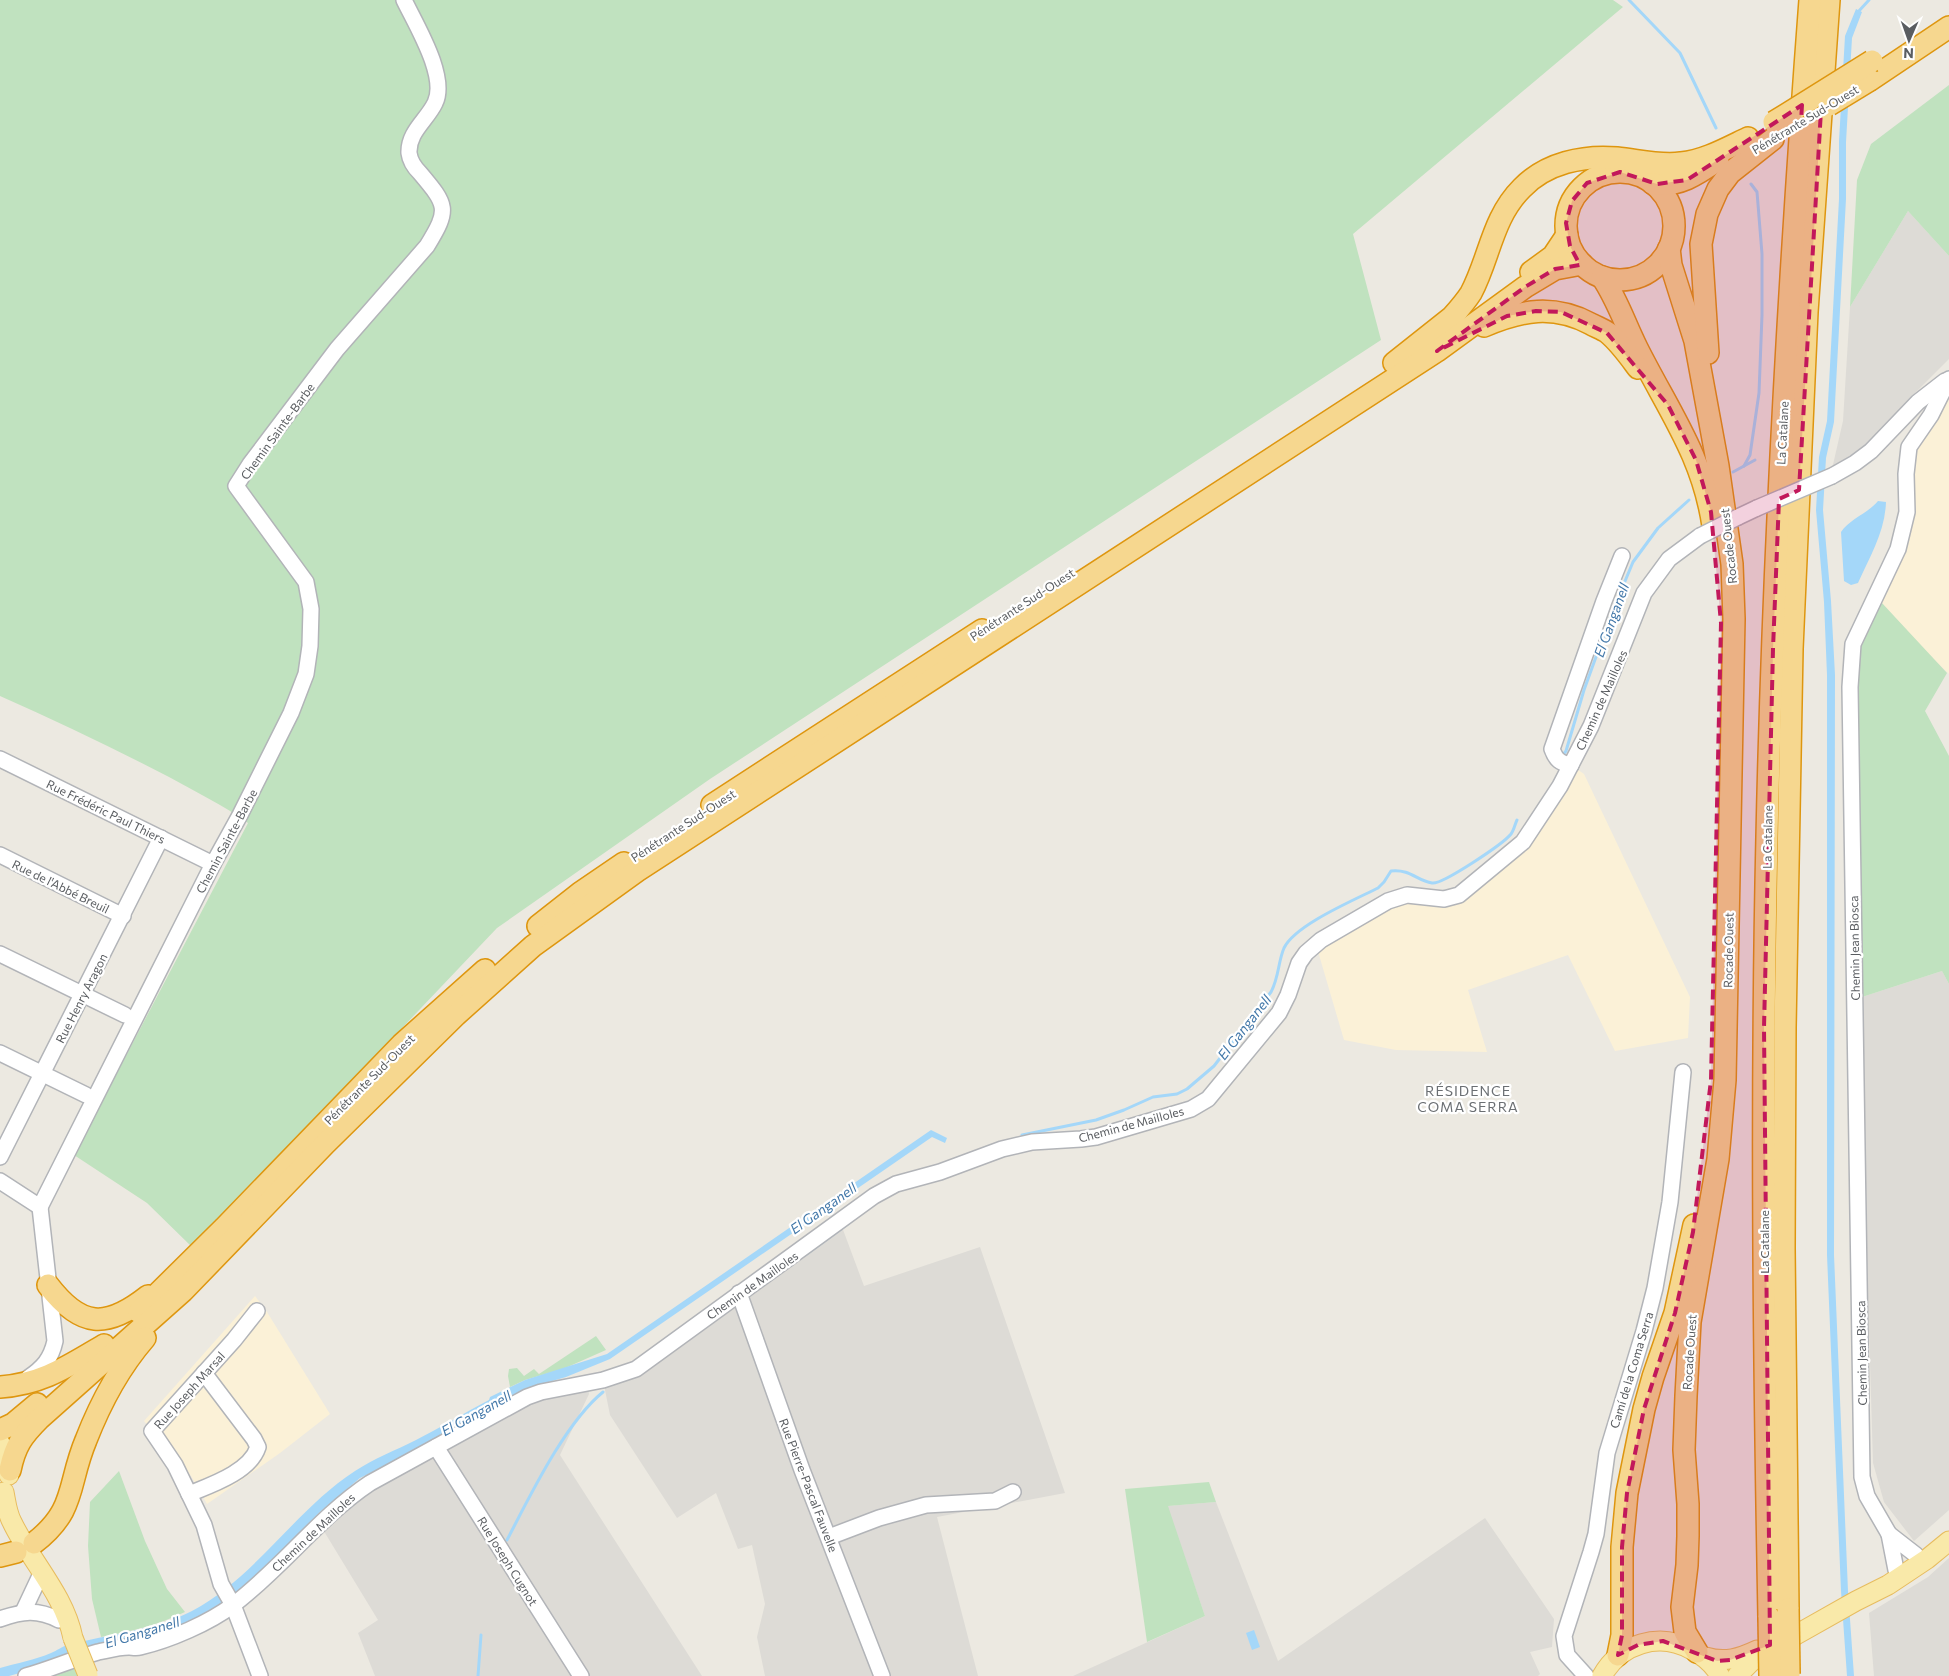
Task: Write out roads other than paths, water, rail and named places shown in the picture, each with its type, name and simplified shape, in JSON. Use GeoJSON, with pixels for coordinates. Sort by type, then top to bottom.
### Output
{"type":"FeatureCollection","features":[{"type":"Feature","properties":{"kind":"highway","name":"La Catalane"},"geometry":{"type":"LineString","coordinates":[[1782,1675],[1764,1248],[1768,826],[1773,649],[1788,310],[1810,0]]}},
{"type":"Feature","properties":{"kind":"highway","name":"La Catalane"},"geometry":{"type":"LineString","coordinates":[[1778,1613],[1792,648],[1807,312],[1829,0]]}},
{"type":"Feature","properties":{"kind":"highway"},"geometry":{"type":"LineString","coordinates":[[1715,454],[1701,244],[1706,214],[1718,189],[1730,173],[1773,131],[1871,71],[1949,12]]}},
{"type":"Feature","properties":{"kind":"highway","name":"Pénétrante Sud-Ouest"},"geometry":{"type":"LineString","coordinates":[[1871,71],[1949,27]]}},
{"type":"Feature","properties":{"kind":"highway","name":"Pénétrante Sud-Ouest"},"geometry":{"type":"LineString","coordinates":[[1394,363],[1452,317],[1460,308],[1470,294],[1484,262],[1493,233],[1503,213],[1521,189],[1533,178],[1550,168],[1568,161],[1592,157],[1662,164],[1682,163],[1716,153],[1748,138],[1773,131]]}},
{"type":"Feature","properties":{"kind":"highway","name":"Pénétrante Sud-Ouest"},"geometry":{"type":"LineString","coordinates":[[1673,221],[1679,203],[1687,191],[1773,131]]}},
{"type":"Feature","properties":{"kind":"highway","name":"Pénétrante Sud-Ouest"},"geometry":{"type":"LineString","coordinates":[[1652,183],[1675,183],[1687,180],[1748,138]]}},
{"type":"Feature","properties":{"kind":"highway","name":"Rocade Ouest"},"geometry":{"type":"LineString","coordinates":[[1620,172],[1642,177],[1652,183],[1667,200],[1673,221],[1672,240],[1669,248],[1657,264],[1641,275],[1622,279],[1602,276],[1582,264],[1572,251],[1567,235],[1566,223],[1572,201],[1578,191],[1592,180],[1608,173],[1620,172]]}},
{"type":"Feature","properties":{"kind":"highway","name":"Pénétrante Sud-Ouest"},"geometry":{"type":"LineString","coordinates":[[59,1393],[104,1345],[224,1228],[402,1044],[501,956],[580,893],[1536,269],[1553,256],[1567,235]]}},
{"type":"Feature","properties":{"kind":"highway","name":"Rocade Ouest"},"geometry":{"type":"LineString","coordinates":[[1669,248],[1671,265],[1695,341],[1715,454],[1732,564],[1734,619],[1725,1080],[1718,1159],[1690,1322],[1684,1450],[1688,1512],[1687,1565],[1682,1607],[1685,1632],[1701,1655]]}},
{"type":"Feature","properties":{"kind":"highway"},"geometry":{"type":"LineString","coordinates":[[1437,351],[1524,287],[1555,269],[1582,264]]}},
{"type":"Feature","properties":{"kind":"highway","name":"Rocade Ouest"},"geometry":{"type":"LineString","coordinates":[[1602,276],[1612,292],[1638,349],[1696,460],[1704,482],[1711,512],[1718,564],[1720,633],[1711,1080],[1704,1159],[1693,1232],[1675,1313],[1644,1409],[1627,1493],[1622,1547],[1622,1635],[1610,1665]]}},
{"type":"Feature","properties":{"kind":"highway"},"geometry":{"type":"LineString","coordinates":[[1437,351],[1484,326],[1508,316],[1536,310],[1561,312],[1585,321],[1607,333],[1624,349],[1668,405]]}},
{"type":"Feature","properties":{"kind":"highway","name":"Pénétrante Sud-Ouest"},"geometry":{"type":"LineString","coordinates":[[59,1393],[183,1291],[326,1144],[456,1015],[526,952],[636,871],[1437,351]]}},
{"type":"Feature","properties":{"kind":"highway"},"geometry":{"type":"LineString","coordinates":[[48,1285],[62,1303],[76,1313],[90,1319],[103,1319],[120,1315],[134,1307],[191,1260]]}},
{"type":"Feature","properties":{"kind":"highway"},"geometry":{"type":"LineString","coordinates":[[13,1541],[47,1532],[60,1518],[67,1505],[85,1442],[109,1391],[136,1348],[183,1291]]}},
{"type":"Feature","properties":{"kind":"highway"},"geometry":{"type":"LineString","coordinates":[[9,1386],[53,1375],[104,1345]]}},
{"type":"Feature","properties":{"kind":"highway"},"geometry":{"type":"LineString","coordinates":[[0,1430],[19,1420],[59,1393]]}},
{"type":"Feature","properties":{"kind":"highway"},"geometry":{"type":"LineString","coordinates":[[10,1470],[17,1445],[59,1393]]}},
{"type":"Feature","properties":{"kind":"main road"},"geometry":{"type":"LineString","coordinates":[[0,1443],[6,1453],[10,1470],[9,1481],[2,1495],[10,1520],[13,1541],[39,1578],[64,1630],[73,1638]]}},
{"type":"Feature","properties":{"kind":"main road"},"geometry":{"type":"LineString","coordinates":[[1856,1601],[1949,1528]]}},
{"type":"Feature","properties":{"kind":"main road"},"geometry":{"type":"LineString","coordinates":[[13,1541],[50,1583],[69,1620],[73,1638],[89,1675]]}},
{"type":"Feature","properties":{"kind":"main road"},"geometry":{"type":"LineString","coordinates":[[1737,1676],[1755,1658],[1903,1576],[1949,1541]]}},
{"type":"Feature","properties":{"kind":"main road"},"geometry":{"type":"LineString","coordinates":[[1610,1665],[1638,1645],[1663,1641],[1676,1643],[1717,1661],[1742,1657],[1830,1615]]}},
{"type":"Feature","properties":{"kind":"main road"},"geometry":{"type":"LineString","coordinates":[[1701,1655],[1720,1676]]}},
{"type":"Feature","properties":{"kind":"street","name":"Chemin Sainte-Barbe"},"geometry":{"type":"LineString","coordinates":[[40,1206],[291,713],[306,674],[310,646],[311,609],[306,582],[236,486],[250,464],[336,349],[427,246],[442,216],[442,203],[435,191],[412,164],[410,153],[410,139],[436,102],[440,86],[436,67],[404,0]]}},
{"type":"Feature","properties":{"kind":"street","name":"Chemin de Mailloles"},"geometry":{"type":"LineString","coordinates":[[26,1676],[51,1669],[67,1660],[127,1647],[138,1648],[176,1635],[232,1603],[261,1580],[346,1499],[370,1483],[527,1397],[541,1392],[603,1380],[636,1369],[738,1293],[831,1229],[874,1196],[896,1184],[940,1172],[1002,1149],[1032,1142],[1081,1139],[1096,1136],[1191,1108],[1208,1099],[1279,1012],[1288,995],[1299,963],[1306,953],[1320,940],[1388,901],[1407,895],[1444,899],[1459,895],[1522,842],[1560,786],[1592,726],[1644,593],[1669,560],[1700,536],[1757,508],[1832,476],[1855,463],[1871,452],[1918,402],[1949,378]]}},
{"type":"Feature","properties":{"kind":"street","name":"Chemin Jean Biosca"},"geometry":{"type":"LineString","coordinates":[[1896,1570],[1889,1534],[1867,1496],[1862,1476],[1850,687],[1853,644],[1898,549],[1907,512],[1906,474],[1908,447],[1931,415],[1949,378]]}},
{"type":"Feature","properties":{"kind":"street"},"geometry":{"type":"LineString","coordinates":[[1571,765],[1561,763],[1556,759],[1552,749],[1604,601],[1622,556]]}},
{"type":"Feature","properties":{"kind":"street","name":"Rue Frédéric Paul Thiers"},"geometry":{"type":"LineString","coordinates":[[0,759],[213,864]]}},
{"type":"Feature","properties":{"kind":"street","name":"Rue Henry Aragon"},"geometry":{"type":"LineString","coordinates":[[0,1157],[161,838]]}},
{"type":"Feature","properties":{"kind":"street","name":"Rue de l'Abbé Breuil"},"geometry":{"type":"LineString","coordinates":[[0,856],[123,916]]}},
{"type":"Feature","properties":{"kind":"street"},"geometry":{"type":"LineString","coordinates":[[0,954],[125,1015]]}},
{"type":"Feature","properties":{"kind":"street"},"geometry":{"type":"LineString","coordinates":[[0,1053],[86,1095]]}},
{"type":"Feature","properties":{"kind":"street","name":"Camí de la Coma Serra"},"geometry":{"type":"LineString","coordinates":[[1573,1662],[1566,1653],[1564,1636],[1596,1534],[1609,1445],[1644,1331],[1655,1288],[1670,1202],[1683,1072]]}},
{"type":"Feature","properties":{"kind":"street"},"geometry":{"type":"LineString","coordinates":[[0,1181],[40,1206],[56,1341],[52,1354],[42,1369],[9,1386]]}},
{"type":"Feature","properties":{"kind":"street","name":"Rue Pierre-Pascal Fauvelle"},"geometry":{"type":"LineString","coordinates":[[738,1293],[802,1470],[882,1676]]}},
{"type":"Feature","properties":{"kind":"street","name":"Rue Joseph Marsal"},"geometry":{"type":"LineString","coordinates":[[257,1311],[234,1340],[152,1431],[175,1465],[204,1525],[221,1584],[232,1603],[260,1676]]}},
{"type":"Feature","properties":{"kind":"street"},"geometry":{"type":"LineString","coordinates":[[188,1494],[219,1482],[240,1468],[256,1453],[258,1447],[204,1373]]}},
{"type":"Feature","properties":{"kind":"street","name":"Rue Joseph Cugnot"},"geometry":{"type":"LineString","coordinates":[[436,1446],[581,1676]]}},
{"type":"Feature","properties":{"kind":"street"},"geometry":{"type":"LineString","coordinates":[[829,1537],[879,1518],[926,1506],[995,1501],[1013,1492]]}},
{"type":"Feature","properties":{"kind":"street","name":"Chemin Jean Biosca"},"geometry":{"type":"LineString","coordinates":[[1889,1534],[1916,1555]]}},
{"type":"Feature","properties":{"kind":"street"},"geometry":{"type":"LineString","coordinates":[[23,1612],[39,1578]]}},
{"type":"Feature","properties":{"kind":"street"},"geometry":{"type":"LineString","coordinates":[[0,1619],[23,1612],[45,1613],[59,1620]]}},
{"type":"Feature","properties":{"kind":"street"},"geometry":{"type":"LineString","coordinates":[[1573,1662],[1586,1667],[1610,1665]]}},
{"type":"Feature","properties":{"kind":"street"},"geometry":{"type":"LineString","coordinates":[[1573,1662],[1586,1676]]}},
{"type":"Feature","properties":{"kind":"water"},"geometry":{"type":"Polygon","coordinates":[[[1856,9],[1862,12],[1852,38],[1846,142],[1846,199],[1834,422],[1826,458],[1823,510],[1835,675],[1834,1255],[1848,1591],[1854,1676],[1847,1676],[1841,1591],[1827,1255],[1827,675],[1824,602],[1816,510],[1819,457],[1827,421],[1839,199],[1839,141],[1845,36],[1856,9]]]}},
{"type":"Feature","properties":{"kind":"water"},"geometry":{"type":"Polygon","coordinates":[[[1878,501],[1886,502],[1880,534],[1858,583],[1851,585],[1844,581],[1841,532],[1849,523],[1878,501]]]}},
{"type":"Feature","properties":{"kind":"water"},"geometry":{"type":"Polygon","coordinates":[[[931,1130],[947,1138],[945,1143],[932,1137],[610,1359],[566,1377],[528,1388],[423,1447],[360,1478],[320,1512],[261,1573],[224,1604],[196,1620],[170,1631],[9,1676],[0,1676],[0,1668],[39,1658],[66,1646],[84,1641],[146,1628],[192,1611],[215,1597],[236,1580],[313,1505],[355,1471],[489,1400],[490,1397],[525,1380],[607,1354],[931,1130]]]}},
{"type":"Feature","properties":{"kind":"water"},"geometry":{"type":"Polygon","coordinates":[[[1254,1630],[1260,1647],[1252,1650],[1246,1633],[1254,1630]]]}},
{"type":"Feature","properties":{"kind":"waterway"},"geometry":{"type":"LineString","coordinates":[[1629,0],[1680,53],[1716,128]]}},
{"type":"Feature","properties":{"kind":"waterway"},"geometry":{"type":"LineString","coordinates":[[1858,12],[1869,0]]}},
{"type":"Feature","properties":{"kind":"waterway"},"geometry":{"type":"LineString","coordinates":[[1744,466],[1750,455],[1759,393],[1762,315],[1762,254],[1757,192],[1751,184]]}},
{"type":"Feature","properties":{"kind":"waterway","name":"El Ganganell"},"geometry":{"type":"LineString","coordinates":[[1733,472],[1755,460]]}},
{"type":"Feature","properties":{"kind":"waterway","name":"El Ganganell"},"geometry":{"type":"LineString","coordinates":[[1562,756],[1566,751],[1584,690],[1613,610],[1633,562],[1658,528],[1689,500]]}},
{"type":"Feature","properties":{"kind":"waterway","name":"El Ganganell"},"geometry":{"type":"LineString","coordinates":[[1022,1135],[1096,1120],[1153,1097],[1177,1094],[1187,1089],[1214,1066],[1271,992],[1276,981],[1284,948],[1290,939],[1312,922],[1378,888],[1391,871],[1409,873],[1432,883],[1447,878],[1506,839],[1512,832],[1517,820]]}},
{"type":"Feature","properties":{"kind":"waterway"},"geometry":{"type":"LineString","coordinates":[[805,1255],[849,1223]]}},
{"type":"Feature","properties":{"kind":"waterway"},"geometry":{"type":"LineString","coordinates":[[507,1540],[549,1461],[575,1422],[603,1392]]}},
{"type":"Feature","properties":{"kind":"waterway"},"geometry":{"type":"LineString","coordinates":[[478,1676],[481,1635]]}},
{"type":"Feature","properties":{"kind":"district","name":"RÉSIDENCE COMA SERRA"},"geometry":{"type":"Point","coordinates":[1468,1098]}}]}
